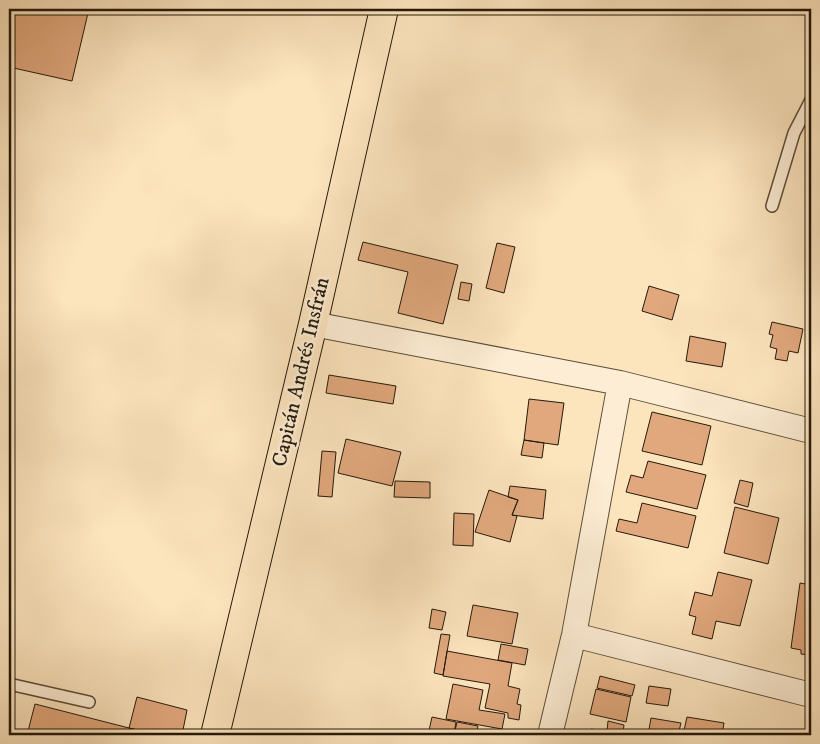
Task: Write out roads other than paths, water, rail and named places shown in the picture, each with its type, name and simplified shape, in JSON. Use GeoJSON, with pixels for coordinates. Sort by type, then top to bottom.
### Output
{"type":"FeatureCollection","features":[{"type":"Feature","properties":{"kind":"main road","name":"Capitán Andrés Insfrán"},"geometry":{"type":"LineString","coordinates":[[215,735],[314,324],[384,9]]}},
{"type":"Feature","properties":{"kind":"street"},"geometry":{"type":"LineString","coordinates":[[314,324],[620,383],[811,431]]}},
{"type":"Feature","properties":{"kind":"street"},"geometry":{"type":"LineString","coordinates":[[550,735],[574,635],[620,383]]}},
{"type":"Feature","properties":{"kind":"street"},"geometry":{"type":"LineString","coordinates":[[574,635],[811,695]]}},
{"type":"Feature","properties":{"kind":"lane"},"geometry":{"type":"LineString","coordinates":[[772,206],[794,133],[811,100]]}},
{"type":"Feature","properties":{"kind":"lane"},"geometry":{"type":"LineString","coordinates":[[9,684],[90,702]]}}]}
